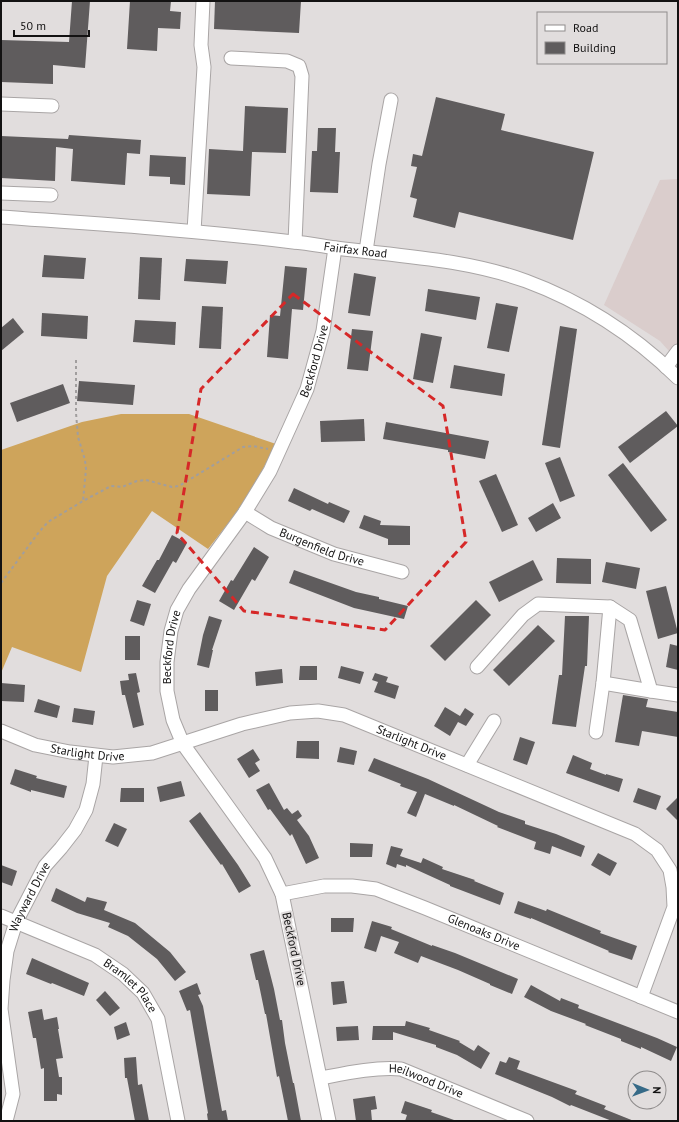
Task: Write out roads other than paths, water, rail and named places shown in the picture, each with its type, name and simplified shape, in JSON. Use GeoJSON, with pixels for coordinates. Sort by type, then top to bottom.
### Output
{"type":"FeatureCollection","features":[{"type":"Feature","properties":{"kind":"street"},"geometry":{"type":"LineString","coordinates":[[194,231],[204,67],[201,45],[203,1]]}},
{"type":"Feature","properties":{"kind":"street"},"geometry":{"type":"LineString","coordinates":[[231,58],[287,61],[299,66],[302,76],[295,242]]}},
{"type":"Feature","properties":{"kind":"street"},"geometry":{"type":"LineString","coordinates":[[366,251],[378,164],[391,100]]}},
{"type":"Feature","properties":{"kind":"street"},"geometry":{"type":"LineString","coordinates":[[1,104],[52,106]]}},
{"type":"Feature","properties":{"kind":"street"},"geometry":{"type":"LineString","coordinates":[[1,193],[51,195]]}},
{"type":"Feature","properties":{"kind":"street","name":"Fairfax Road"},"geometry":{"type":"LineString","coordinates":[[1,217],[194,231],[295,242],[468,266],[491,271],[526,282],[568,298],[634,339],[678,378]]}},
{"type":"Feature","properties":{"kind":"street","name":"Beckford Drive"},"geometry":{"type":"LineString","coordinates":[[329,1121],[282,894],[265,858],[183,744],[173,720],[167,691],[167,662],[171,631],[177,610],[189,589],[245,512],[270,471],[307,389],[317,357],[327,312],[335,248]]}},
{"type":"Feature","properties":{"kind":"street"},"geometry":{"type":"LineString","coordinates":[[666,367],[678,351]]}},
{"type":"Feature","properties":{"kind":"street","name":"Burgenfield Drive"},"geometry":{"type":"LineString","coordinates":[[245,512],[271,528],[334,554],[402,572]]}},
{"type":"Feature","properties":{"kind":"street"},"geometry":{"type":"LineString","coordinates":[[477,667],[523,615],[538,604],[610,607],[630,620],[651,691]]}},
{"type":"Feature","properties":{"kind":"street"},"geometry":{"type":"LineString","coordinates":[[596,732],[604,684],[610,607]]}},
{"type":"Feature","properties":{"kind":"street"},"geometry":{"type":"LineString","coordinates":[[604,684],[678,694]]}},
{"type":"Feature","properties":{"kind":"street","name":"Starlight Drive"},"geometry":{"type":"LineString","coordinates":[[1,731],[35,744],[70,752],[113,757],[152,753],[242,724],[290,712],[318,711],[344,715],[635,834],[657,850],[670,870],[674,907],[641,997]]}},
{"type":"Feature","properties":{"kind":"street"},"geometry":{"type":"LineString","coordinates":[[467,765],[494,721]]}},
{"type":"Feature","properties":{"kind":"street","name":"Wayward Drive"},"geometry":{"type":"LineString","coordinates":[[6,1121],[13,1094],[1,1009],[7,951],[16,922],[44,866],[75,830],[86,810],[93,784],[96,756]]}},
{"type":"Feature","properties":{"kind":"street","name":"Glenoaks Drive"},"geometry":{"type":"LineString","coordinates":[[282,894],[324,886],[352,886],[376,889],[678,1012]]}},
{"type":"Feature","properties":{"kind":"street","name":"Bramlet Place"},"geometry":{"type":"LineString","coordinates":[[1,916],[95,955],[123,974],[144,994],[158,1019],[178,1121]]}},
{"type":"Feature","properties":{"kind":"street","name":"Heilwood Drive"},"geometry":{"type":"LineString","coordinates":[[321,1078],[387,1068],[401,1069],[527,1121]]}}]}
